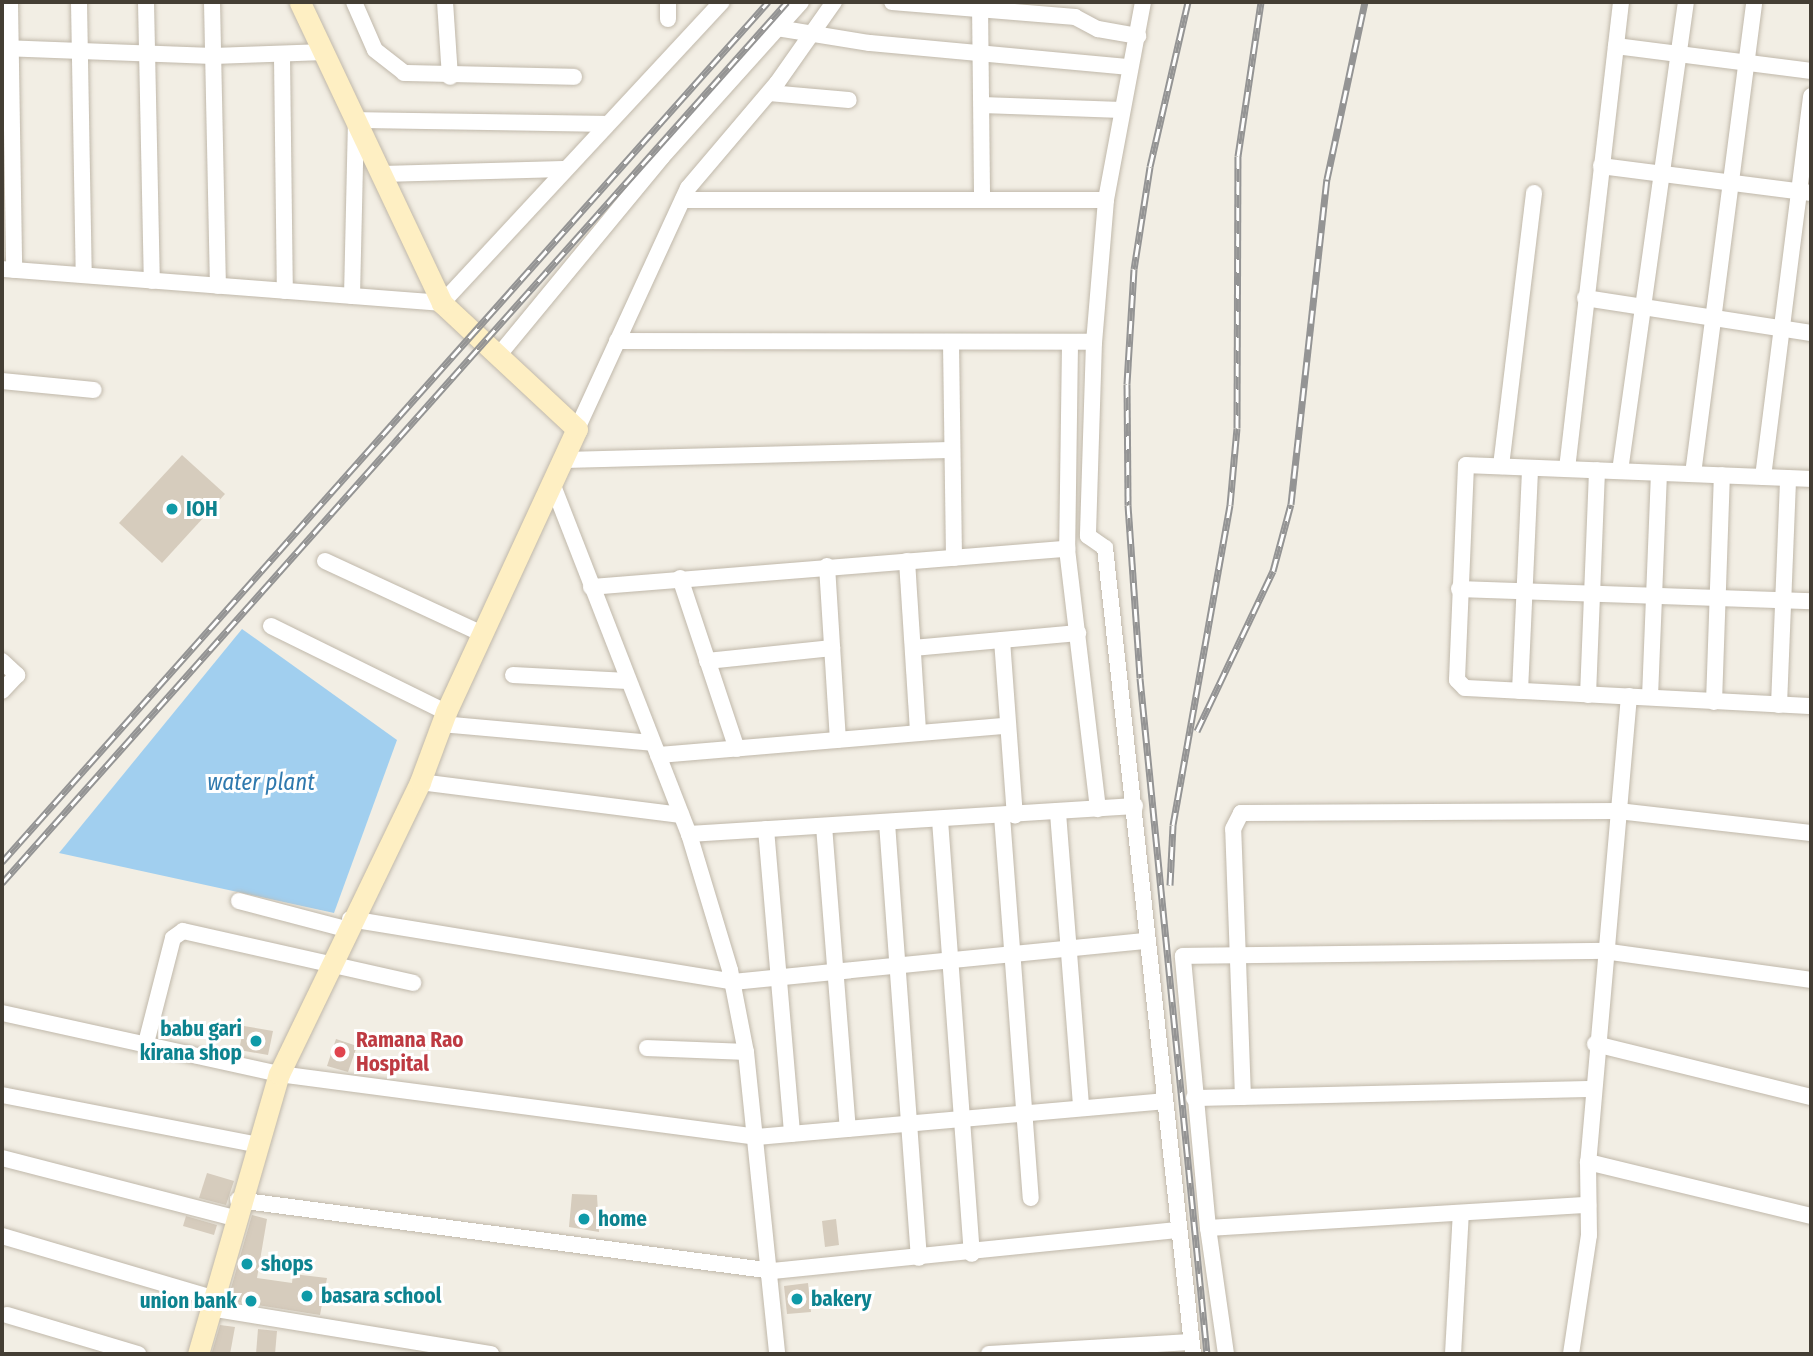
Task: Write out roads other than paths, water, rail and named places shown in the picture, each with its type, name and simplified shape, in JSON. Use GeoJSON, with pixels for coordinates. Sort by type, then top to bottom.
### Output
{"type":"FeatureCollection","features":[{"type":"Feature","properties":{"kind":"main road"},"geometry":{"type":"LineString","coordinates":[[198,1354],[236,1209],[279,1074],[348,924],[420,782],[444,718],[577,429],[442,303],[300,2]]}},
{"type":"Feature","properties":{"kind":"street"},"geometry":{"type":"LineString","coordinates":[[10,2],[7,48],[8,269],[442,303],[604,124],[649,86],[722,2]]}},
{"type":"Feature","properties":{"kind":"street"},"geometry":{"type":"LineString","coordinates":[[79,2],[84,275]]}},
{"type":"Feature","properties":{"kind":"street"},"geometry":{"type":"LineString","coordinates":[[146,2],[152,281]]}},
{"type":"Feature","properties":{"kind":"street"},"geometry":{"type":"LineString","coordinates":[[212,2],[218,286]]}},
{"type":"Feature","properties":{"kind":"street"},"geometry":{"type":"LineString","coordinates":[[354,2],[375,50],[404,73],[450,77],[574,77]]}},
{"type":"Feature","properties":{"kind":"street"},"geometry":{"type":"LineString","coordinates":[[445,2],[450,77]]}},
{"type":"Feature","properties":{"kind":"street"},"geometry":{"type":"LineString","coordinates":[[667,2],[668,19]]}},
{"type":"Feature","properties":{"kind":"street"},"geometry":{"type":"LineString","coordinates":[[498,356],[662,156],[801,2]]}},
{"type":"Feature","properties":{"kind":"street"},"geometry":{"type":"LineString","coordinates":[[577,429],[682,200],[769,93],[834,2]]}},
{"type":"Feature","properties":{"kind":"street"},"geometry":{"type":"LineString","coordinates":[[892,2],[980,5],[1075,17],[1098,29],[1138,36]]}},
{"type":"Feature","properties":{"kind":"street"},"geometry":{"type":"LineString","coordinates":[[989,1354],[1192,1348],[1105,548],[1088,536],[1094,342],[1106,200],[1143,2]]}},
{"type":"Feature","properties":{"kind":"street"},"geometry":{"type":"LineString","coordinates":[[1567,469],[1621,2]]}},
{"type":"Feature","properties":{"kind":"street"},"geometry":{"type":"LineString","coordinates":[[1620,471],[1686,2]]}},
{"type":"Feature","properties":{"kind":"street"},"geometry":{"type":"LineString","coordinates":[[1693,474],[1709,317],[1733,183],[1754,2]]}},
{"type":"Feature","properties":{"kind":"street"},"geometry":{"type":"LineString","coordinates":[[980,5],[978,52],[982,105],[982,198]]}},
{"type":"Feature","properties":{"kind":"street"},"geometry":{"type":"LineString","coordinates":[[778,28],[812,34],[1130,67]]}},
{"type":"Feature","properties":{"kind":"street"},"geometry":{"type":"LineString","coordinates":[[1616,46],[1811,71]]}},
{"type":"Feature","properties":{"kind":"street"},"geometry":{"type":"LineString","coordinates":[[7,48],[282,57],[325,52]]}},
{"type":"Feature","properties":{"kind":"street"},"geometry":{"type":"LineString","coordinates":[[282,57],[285,291]]}},
{"type":"Feature","properties":{"kind":"street"},"geometry":{"type":"LineString","coordinates":[[769,93],[849,100]]}},
{"type":"Feature","properties":{"kind":"street"},"geometry":{"type":"LineString","coordinates":[[1763,477],[1780,328],[1804,192],[1811,96]]}},
{"type":"Feature","properties":{"kind":"street"},"geometry":{"type":"LineString","coordinates":[[982,105],[1122,110]]}},
{"type":"Feature","properties":{"kind":"street"},"geometry":{"type":"LineString","coordinates":[[352,296],[356,120],[604,124]]}},
{"type":"Feature","properties":{"kind":"street"},"geometry":{"type":"LineString","coordinates":[[1601,166],[1804,192]]}},
{"type":"Feature","properties":{"kind":"street"},"geometry":{"type":"LineString","coordinates":[[381,174],[564,169]]}},
{"type":"Feature","properties":{"kind":"street"},"geometry":{"type":"LineString","coordinates":[[1501,466],[1534,193]]}},
{"type":"Feature","properties":{"kind":"street"},"geometry":{"type":"LineString","coordinates":[[682,200],[1106,200]]}},
{"type":"Feature","properties":{"kind":"street"},"geometry":{"type":"LineString","coordinates":[[1586,298],[1811,333]]}},
{"type":"Feature","properties":{"kind":"street"},"geometry":{"type":"LineString","coordinates":[[617,341],[1094,342]]}},
{"type":"Feature","properties":{"kind":"street"},"geometry":{"type":"LineString","coordinates":[[951,343],[954,558]]}},
{"type":"Feature","properties":{"kind":"street"},"geometry":{"type":"LineString","coordinates":[[1070,344],[1067,549],[1098,808]]}},
{"type":"Feature","properties":{"kind":"street"},"geometry":{"type":"LineString","coordinates":[[2,382],[94,390]]}},
{"type":"Feature","properties":{"kind":"street"},"geometry":{"type":"LineString","coordinates":[[563,460],[951,450]]}},
{"type":"Feature","properties":{"kind":"street"},"geometry":{"type":"LineString","coordinates":[[1811,479],[1466,465],[1458,684],[1520,691],[1811,706]]}},
{"type":"Feature","properties":{"kind":"street"},"geometry":{"type":"LineString","coordinates":[[1520,691],[1521,591],[1530,467]]}},
{"type":"Feature","properties":{"kind":"street"},"geometry":{"type":"LineString","coordinates":[[1588,695],[1597,470]]}},
{"type":"Feature","properties":{"kind":"street"},"geometry":{"type":"LineString","coordinates":[[1650,697],[1659,473]]}},
{"type":"Feature","properties":{"kind":"street"},"geometry":{"type":"LineString","coordinates":[[1714,702],[1722,475]]}},
{"type":"Feature","properties":{"kind":"street"},"geometry":{"type":"LineString","coordinates":[[1779,705],[1786,601],[1788,478]]}},
{"type":"Feature","properties":{"kind":"street"},"geometry":{"type":"LineString","coordinates":[[552,483],[689,834],[733,982],[746,1052],[773,1271],[777,1354]]}},
{"type":"Feature","properties":{"kind":"street"},"geometry":{"type":"LineString","coordinates":[[592,587],[827,566],[1067,549]]}},
{"type":"Feature","properties":{"kind":"street"},"geometry":{"type":"LineString","coordinates":[[325,561],[482,634]]}},
{"type":"Feature","properties":{"kind":"street"},"geometry":{"type":"LineString","coordinates":[[907,561],[918,733]]}},
{"type":"Feature","properties":{"kind":"street"},"geometry":{"type":"LineString","coordinates":[[827,566],[838,740]]}},
{"type":"Feature","properties":{"kind":"street"},"geometry":{"type":"LineString","coordinates":[[680,578],[737,749]]}},
{"type":"Feature","properties":{"kind":"street"},"geometry":{"type":"LineString","coordinates":[[1460,589],[1811,601]]}},
{"type":"Feature","properties":{"kind":"street"},"geometry":{"type":"LineString","coordinates":[[271,626],[444,718],[655,749],[737,749],[1007,726]]}},
{"type":"Feature","properties":{"kind":"street"},"geometry":{"type":"LineString","coordinates":[[912,648],[1078,633]]}},
{"type":"Feature","properties":{"kind":"street"},"geometry":{"type":"LineString","coordinates":[[1002,640],[1007,726],[1010,954],[1031,1198]]}},
{"type":"Feature","properties":{"kind":"street"},"geometry":{"type":"LineString","coordinates":[[707,661],[832,648]]}},
{"type":"Feature","properties":{"kind":"street"},"geometry":{"type":"LineString","coordinates":[[2,661],[17,675],[2,691]]}},
{"type":"Feature","properties":{"kind":"street"},"geometry":{"type":"LineString","coordinates":[[513,675],[628,681]]}},
{"type":"Feature","properties":{"kind":"street"},"geometry":{"type":"LineString","coordinates":[[1571,1354],[1590,1235],[1588,1162],[1591,1089],[1629,696]]}},
{"type":"Feature","properties":{"kind":"street"},"geometry":{"type":"LineString","coordinates":[[420,782],[681,815]]}},
{"type":"Feature","properties":{"kind":"street"},"geometry":{"type":"LineString","coordinates":[[689,834],[1058,813],[1135,806]]}},
{"type":"Feature","properties":{"kind":"street"},"geometry":{"type":"LineString","coordinates":[[1243,1097],[1233,829],[1241,813],[1618,811],[1811,833]]}},
{"type":"Feature","properties":{"kind":"street"},"geometry":{"type":"LineString","coordinates":[[1058,813],[1081,1108]]}},
{"type":"Feature","properties":{"kind":"street"},"geometry":{"type":"LineString","coordinates":[[940,820],[965,1119],[972,1254]]}},
{"type":"Feature","properties":{"kind":"street"},"geometry":{"type":"LineString","coordinates":[[887,823],[906,1124],[919,1258]]}},
{"type":"Feature","properties":{"kind":"street"},"geometry":{"type":"LineString","coordinates":[[824,826],[848,1129]]}},
{"type":"Feature","properties":{"kind":"street"},"geometry":{"type":"LineString","coordinates":[[766,830],[792,1134]]}},
{"type":"Feature","properties":{"kind":"street"},"geometry":{"type":"LineString","coordinates":[[239,901],[348,924],[733,982],[895,964],[1147,942]]}},
{"type":"Feature","properties":{"kind":"street"},"geometry":{"type":"LineString","coordinates":[[146,1043],[177,933],[413,983]]}},
{"type":"Feature","properties":{"kind":"street"},"geometry":{"type":"LineString","coordinates":[[1226,1354],[1208,1228],[1183,956],[1603,951],[1811,980]]}},
{"type":"Feature","properties":{"kind":"street"},"geometry":{"type":"LineString","coordinates":[[2,1013],[279,1074],[756,1137],[1164,1101]]}},
{"type":"Feature","properties":{"kind":"street"},"geometry":{"type":"LineString","coordinates":[[1595,1044],[1811,1097]]}},
{"type":"Feature","properties":{"kind":"street"},"geometry":{"type":"LineString","coordinates":[[647,1048],[746,1052]]}},
{"type":"Feature","properties":{"kind":"street"},"geometry":{"type":"LineString","coordinates":[[1194,1098],[1591,1089]]}},
{"type":"Feature","properties":{"kind":"street"},"geometry":{"type":"LineString","coordinates":[[2,1095],[255,1144]]}},
{"type":"Feature","properties":{"kind":"street"},"geometry":{"type":"LineString","coordinates":[[2,1158],[236,1209],[773,1271],[972,1254],[1179,1230]]}},
{"type":"Feature","properties":{"kind":"street"},"geometry":{"type":"LineString","coordinates":[[1588,1162],[1811,1216]]}},
{"type":"Feature","properties":{"kind":"street"},"geometry":{"type":"LineString","coordinates":[[1208,1228],[1588,1205]]}},
{"type":"Feature","properties":{"kind":"street"},"geometry":{"type":"LineString","coordinates":[[1453,1354],[1461,1213]]}},
{"type":"Feature","properties":{"kind":"street"},"geometry":{"type":"LineString","coordinates":[[2,1236],[211,1303],[491,1354]]}},
{"type":"Feature","properties":{"kind":"street"},"geometry":{"type":"LineString","coordinates":[[7,1315],[138,1354]]}},
{"type":"Feature","properties":{"kind":"water","name":"water plant"},"geometry":{"type":"Polygon","coordinates":[[[242,629],[397,740],[334,913],[59,853],[242,629]]]}},
{"type":"Feature","properties":{"kind":"railway"},"geometry":{"type":"LineString","coordinates":[[2,862],[768,2]]}},
{"type":"Feature","properties":{"kind":"railway"},"geometry":{"type":"LineString","coordinates":[[2,883],[787,2]]}},
{"type":"Feature","properties":{"kind":"railway"},"geometry":{"type":"LineString","coordinates":[[1188,2],[1150,167],[1134,269],[1127,384],[1128,505],[1140,678],[1207,1354]]}},
{"type":"Feature","properties":{"kind":"railway"},"geometry":{"type":"LineString","coordinates":[[1170,885],[1173,825],[1230,505],[1237,428],[1238,156],[1261,2]]}},
{"type":"Feature","properties":{"kind":"railway"},"geometry":{"type":"LineString","coordinates":[[1197,731],[1273,571],[1291,504],[1327,179],[1365,2]]}},
{"type":"Feature","properties":{"kind":"place","name":"IOH"},"geometry":{"type":"Point","coordinates":[172,509]}},
{"type":"Feature","properties":{"kind":"place","name":"babu gari kirana shop"},"geometry":{"type":"Point","coordinates":[256,1041]}},
{"type":"Feature","properties":{"kind":"place","name":"Ramana Rao Hospital"},"geometry":{"type":"Point","coordinates":[340,1052]}},
{"type":"Feature","properties":{"kind":"place","name":"home"},"geometry":{"type":"Point","coordinates":[584,1219]}},
{"type":"Feature","properties":{"kind":"place","name":"shops"},"geometry":{"type":"Point","coordinates":[247,1264]}},
{"type":"Feature","properties":{"kind":"place","name":"basara school"},"geometry":{"type":"Point","coordinates":[307,1296]}},
{"type":"Feature","properties":{"kind":"place","name":"bakery"},"geometry":{"type":"Point","coordinates":[797,1299]}},
{"type":"Feature","properties":{"kind":"place","name":"union bank"},"geometry":{"type":"Point","coordinates":[251,1301]}}]}
